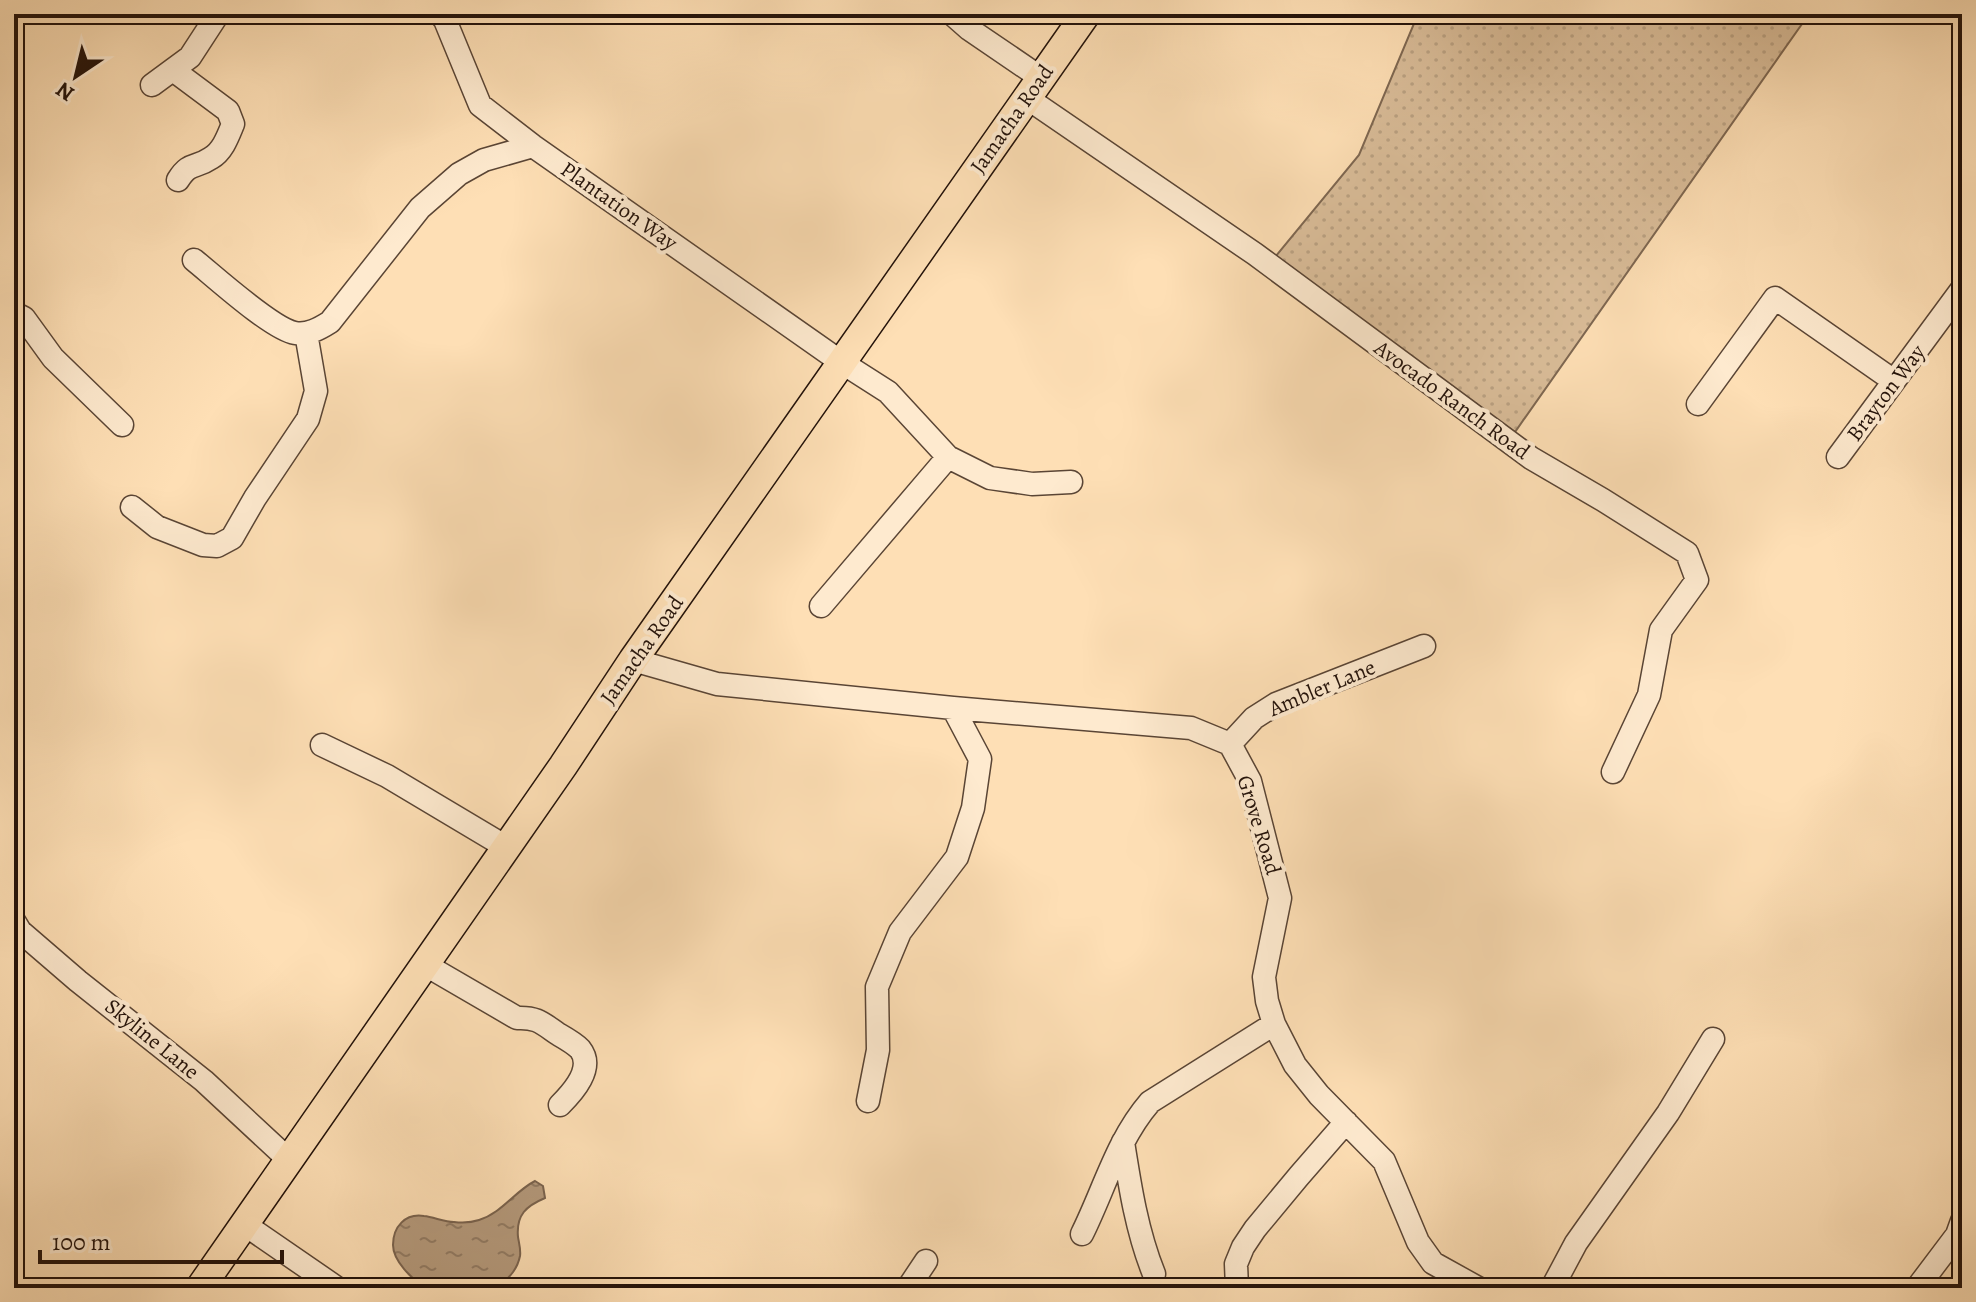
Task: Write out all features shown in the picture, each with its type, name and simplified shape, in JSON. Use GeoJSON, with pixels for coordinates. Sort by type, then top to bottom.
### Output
{"type":"FeatureCollection","features":[{"type":"Feature","properties":{"kind":"main road","name":"Jamacha Road"},"geometry":{"type":"LineString","coordinates":[[200,1288],[563,766],[633,660],[1086,14]]}},
{"type":"Feature","properties":{"kind":"street"},"geometry":{"type":"LineString","coordinates":[[152,85],[190,57],[218,14]]}},
{"type":"Feature","properties":{"kind":"street","name":"Plantation Way"},"geometry":{"type":"LineString","coordinates":[[440,14],[480,105],[533,146],[888,392],[948,457]]}},
{"type":"Feature","properties":{"kind":"street"},"geometry":{"type":"LineString","coordinates":[[952,14],[1034,88]]}},
{"type":"Feature","properties":{"kind":"street"},"geometry":{"type":"LineString","coordinates":[[173,70],[228,111],[233,124],[225,144],[213,158],[185,169],[178,180]]}},
{"type":"Feature","properties":{"kind":"street","name":"Avocado Ranch Road"},"geometry":{"type":"LineString","coordinates":[[1034,88],[1531,458],[1687,553],[1697,580],[1661,630],[1649,695],[1613,772]]}},
{"type":"Feature","properties":{"kind":"street"},"geometry":{"type":"LineString","coordinates":[[194,260],[278,327],[296,334],[315,332],[330,322],[420,208],[459,174],[484,160],[533,146]]}},
{"type":"Feature","properties":{"kind":"street","name":"Brayton Way"},"geometry":{"type":"LineString","coordinates":[[1838,457],[1962,289]]}},
{"type":"Feature","properties":{"kind":"street"},"geometry":{"type":"LineString","coordinates":[[1698,404],[1775,298],[1894,381]]}},
{"type":"Feature","properties":{"kind":"street"},"geometry":{"type":"LineString","coordinates":[[14,313],[24,318],[53,358],[122,425]]}},
{"type":"Feature","properties":{"kind":"street"},"geometry":{"type":"LineString","coordinates":[[132,507],[157,527],[203,545],[217,546],[232,538],[308,419],[316,391],[306,333]]}},
{"type":"Feature","properties":{"kind":"street"},"geometry":{"type":"LineString","coordinates":[[821,606],[948,457],[990,478],[1032,484],[1071,482]]}},
{"type":"Feature","properties":{"kind":"street","name":"Ambler Lane"},"geometry":{"type":"LineString","coordinates":[[1230,744],[1254,718],[1276,704],[1424,646]]}},
{"type":"Feature","properties":{"kind":"street"},"geometry":{"type":"LineString","coordinates":[[633,660],[717,684],[1191,728],[1230,744]]}},
{"type":"Feature","properties":{"kind":"street"},"geometry":{"type":"LineString","coordinates":[[868,1101],[878,1050],[877,987],[900,932],[957,857],[973,808],[980,759],[953,708]]}},
{"type":"Feature","properties":{"kind":"street","name":"Grove Road"},"geometry":{"type":"LineString","coordinates":[[1230,744],[1250,781],[1280,898],[1264,977],[1274,1024],[1295,1065],[1319,1095],[1384,1161],[1418,1242],[1433,1263],[1478,1288]]}},
{"type":"Feature","properties":{"kind":"street"},"geometry":{"type":"LineString","coordinates":[[322,745],[387,776],[506,847]]}},
{"type":"Feature","properties":{"kind":"street","name":"Skyline Lane"},"geometry":{"type":"LineString","coordinates":[[14,921],[20,931],[78,981],[204,1081],[289,1160]]}},
{"type":"Feature","properties":{"kind":"street"},"geometry":{"type":"LineString","coordinates":[[424,964],[517,1018],[534,1018],[579,1047],[584,1069],[581,1079],[560,1105]]}},
{"type":"Feature","properties":{"kind":"street"},"geometry":{"type":"LineString","coordinates":[[1082,1234],[1123,1141],[1139,1114],[1150,1102],[1274,1024]]}},
{"type":"Feature","properties":{"kind":"street"},"geometry":{"type":"LineString","coordinates":[[1552,1288],[1576,1243],[1668,1113],[1713,1039]]}},
{"type":"Feature","properties":{"kind":"street"},"geometry":{"type":"LineString","coordinates":[[1237,1288],[1236,1264],[1243,1247],[1346,1122]]}},
{"type":"Feature","properties":{"kind":"street"},"geometry":{"type":"LineString","coordinates":[[1123,1141],[1133,1200],[1154,1274]]}},
{"type":"Feature","properties":{"kind":"street"},"geometry":{"type":"LineString","coordinates":[[1917,1288],[1957,1235],[1962,1221]]}},
{"type":"Feature","properties":{"kind":"street"},"geometry":{"type":"LineString","coordinates":[[244,1224],[337,1288]]}},
{"type":"Feature","properties":{"kind":"street"},"geometry":{"type":"LineString","coordinates":[[908,1288],[926,1261]]}},
{"type":"Feature","properties":{"kind":"shaded area"},"geometry":{"type":"Polygon","coordinates":[[[1418,14],[1809,14],[1515,432],[1271,262],[1359,155],[1418,14]]]}},
{"type":"Feature","properties":{"kind":"water"},"geometry":{"type":"Polygon","coordinates":[[[535,1181],[543,1186],[545,1198],[532,1204],[521,1217],[518,1229],[519,1261],[512,1274],[498,1288],[425,1288],[409,1275],[396,1257],[394,1238],[398,1227],[406,1219],[417,1216],[457,1222],[479,1220],[495,1212],[535,1181]]]}}]}
